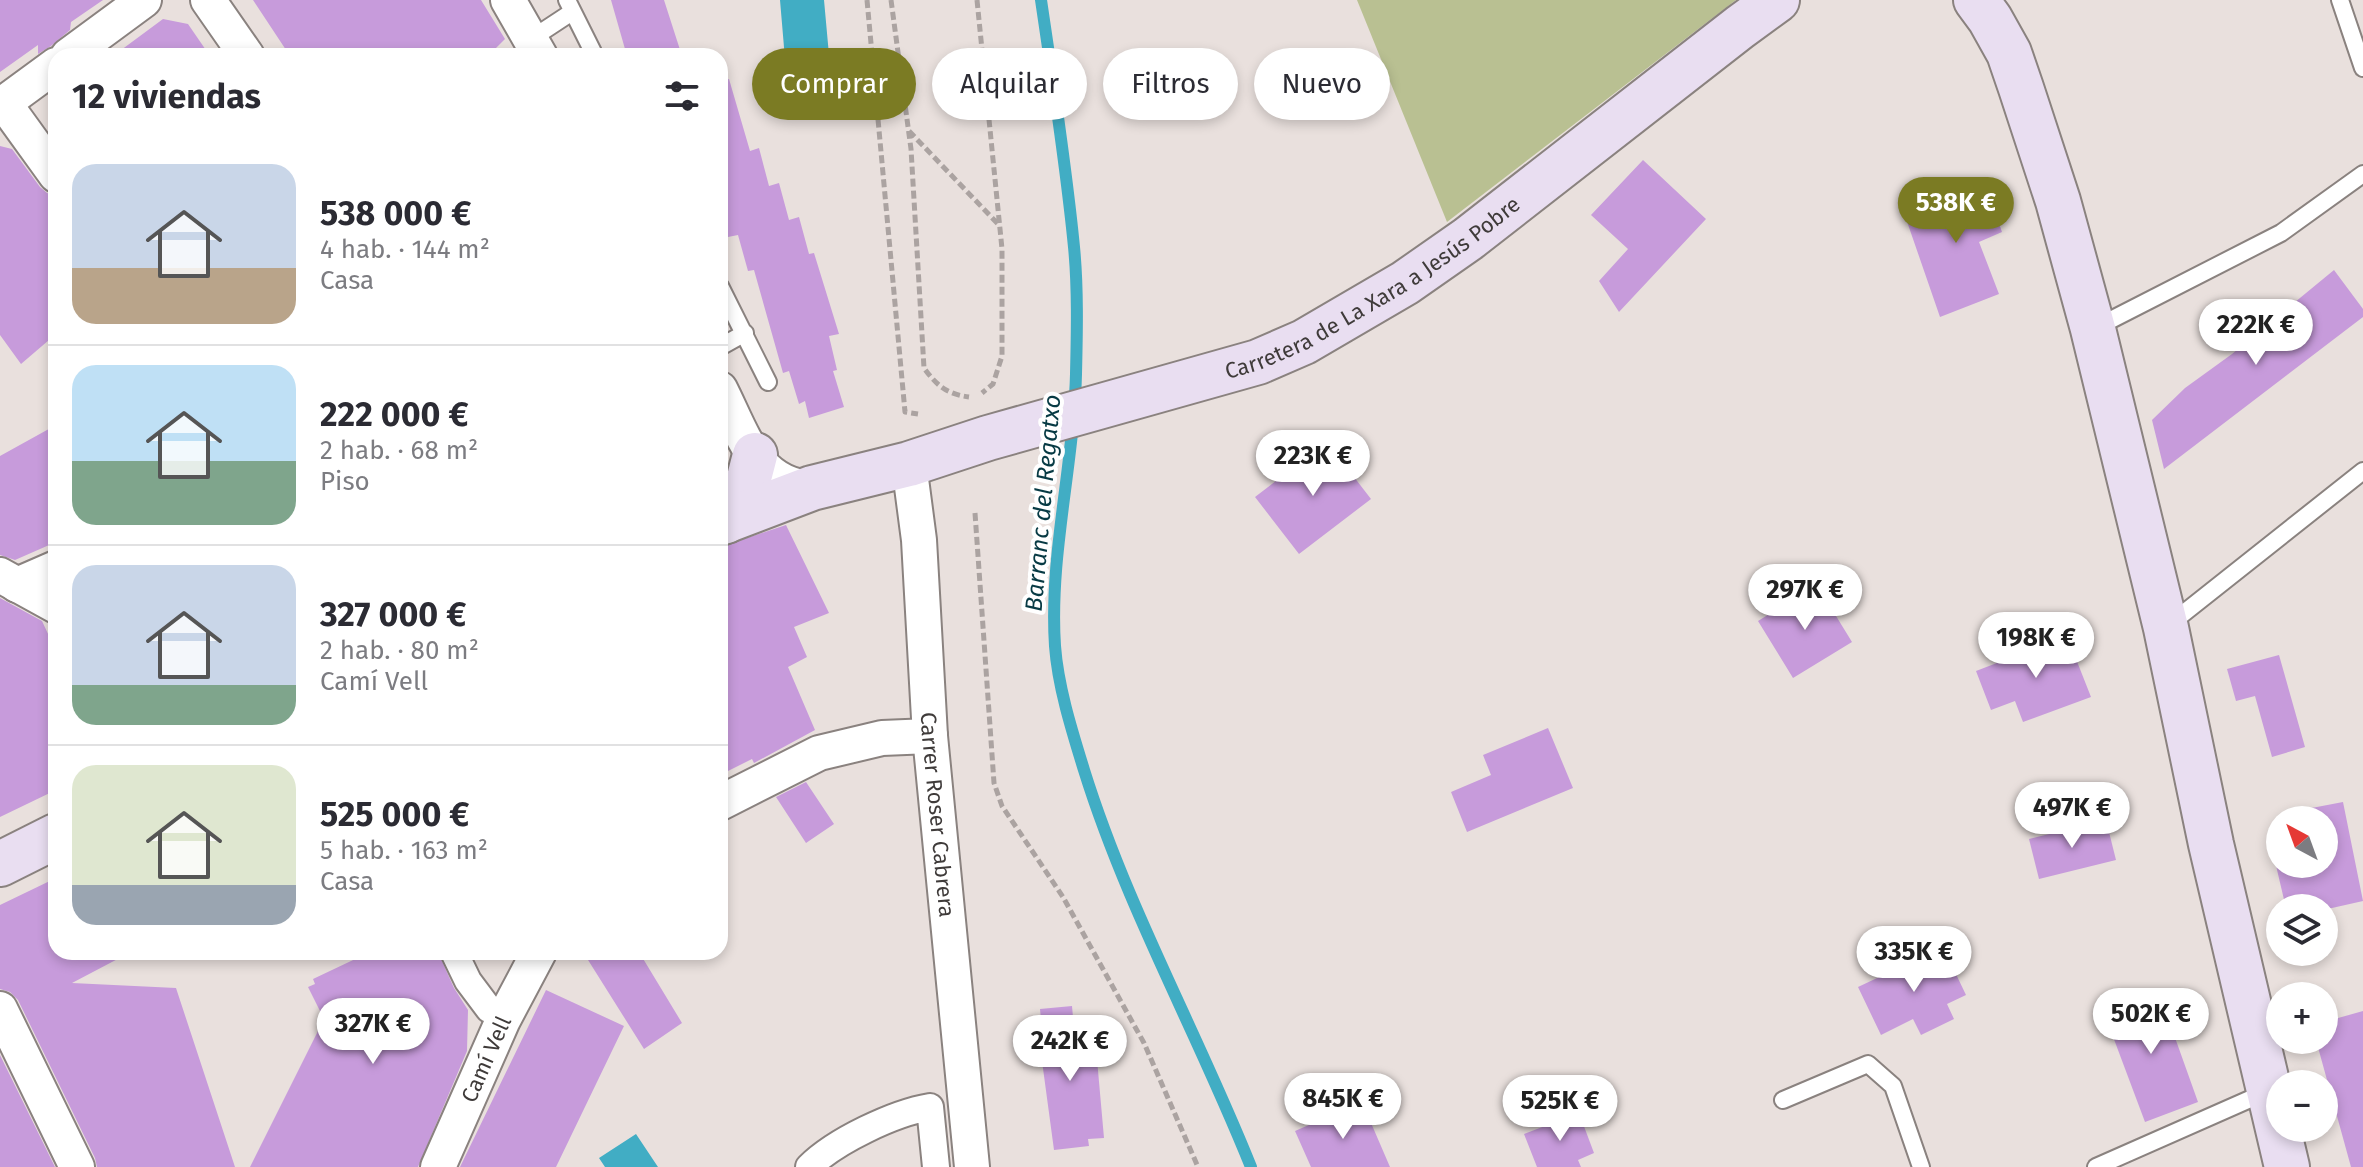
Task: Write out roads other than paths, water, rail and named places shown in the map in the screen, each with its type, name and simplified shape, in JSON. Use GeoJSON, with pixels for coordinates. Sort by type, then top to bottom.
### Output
{"type":"FeatureCollection","features":[{"type":"Feature","properties":{"kind":"main road","name":"Carretera de La Xara a Jesús Pobre"},"geometry":{"type":"LineString","coordinates":[[728,520],[812,488],[909,464],[1176,383],[1258,362],[1304,342],[1405,283],[1480,230],[1777,0]]}},
{"type":"Feature","properties":{"kind":"main road"},"geometry":{"type":"LineString","coordinates":[[1976,0],[2009,53],[2058,201],[2093,329],[2166,628],[2211,844],[2266,1073]]}},
{"type":"Feature","properties":{"kind":"main road"},"geometry":{"type":"LineString","coordinates":[[728,514],[748,482],[755,455]]}},
{"type":"Feature","properties":{"kind":"main road"},"geometry":{"type":"LineString","coordinates":[[0,864],[48,840]]}},
{"type":"Feature","properties":{"kind":"main road"},"geometry":{"type":"LineString","coordinates":[[2281,1142],[2287,1167]]}},
{"type":"Feature","properties":{"kind":"street"},"geometry":{"type":"LineString","coordinates":[[208,0],[241,48]]}},
{"type":"Feature","properties":{"kind":"street"},"geometry":{"type":"LineString","coordinates":[[508,0],[527,48]]}},
{"type":"Feature","properties":{"kind":"street"},"geometry":{"type":"LineString","coordinates":[[78,48],[138,2]]}},
{"type":"Feature","properties":{"kind":"street"},"geometry":{"type":"LineString","coordinates":[[48,71],[2,104],[48,164]]}},
{"type":"Feature","properties":{"kind":"street"},"geometry":{"type":"LineString","coordinates":[[728,404],[755,455],[771,476],[796,487],[812,488]]}},
{"type":"Feature","properties":{"kind":"street","name":"Carrer Roser Cabrera"},"geometry":{"type":"LineString","coordinates":[[909,464],[919,540],[930,736],[972,1167]]}},
{"type":"Feature","properties":{"kind":"street"},"geometry":{"type":"LineString","coordinates":[[9,580],[48,570]]}},
{"type":"Feature","properties":{"kind":"street"},"geometry":{"type":"LineString","coordinates":[[9,580],[48,602]]}},
{"type":"Feature","properties":{"kind":"street"},"geometry":{"type":"LineString","coordinates":[[728,799],[819,753],[882,738],[930,736]]}},
{"type":"Feature","properties":{"kind":"street"},"geometry":{"type":"LineString","coordinates":[[458,960],[468,981],[489,1009]]}},
{"type":"Feature","properties":{"kind":"street","name":"Camí Vell"},"geometry":{"type":"LineString","coordinates":[[438,1167],[503,1020],[535,960]]}},
{"type":"Feature","properties":{"kind":"street"},"geometry":{"type":"LineString","coordinates":[[0,1009],[77,1167]]}},
{"type":"Feature","properties":{"kind":"street"},"geometry":{"type":"LineString","coordinates":[[809,1167],[817,1159],[870,1128],[930,1107],[936,1167]]}},
{"type":"Feature","properties":{"kind":"lane"},"geometry":{"type":"LineString","coordinates":[[2340,0],[2363,68]]}},
{"type":"Feature","properties":{"kind":"lane"},"geometry":{"type":"LineString","coordinates":[[530,48],[569,6],[591,48]]}},
{"type":"Feature","properties":{"kind":"lane"},"geometry":{"type":"LineString","coordinates":[[2093,329],[2281,233],[2363,174]]}},
{"type":"Feature","properties":{"kind":"lane"},"geometry":{"type":"LineString","coordinates":[[728,301],[768,382]]}},
{"type":"Feature","properties":{"kind":"lane"},"geometry":{"type":"LineString","coordinates":[[728,343],[745,333]]}},
{"type":"Feature","properties":{"kind":"lane"},"geometry":{"type":"LineString","coordinates":[[2166,628],[2363,471]]}},
{"type":"Feature","properties":{"kind":"lane"},"geometry":{"type":"LineString","coordinates":[[1783,1100],[1868,1064],[1893,1086],[1921,1167]]}},
{"type":"Feature","properties":{"kind":"lane"},"geometry":{"type":"LineString","coordinates":[[2096,1167],[2266,1092]]}},
{"type":"Feature","properties":{"kind":"water"},"geometry":{"type":"Polygon","coordinates":[[[780,0],[824,0],[828,48],[784,48],[780,0]]]}},
{"type":"Feature","properties":{"kind":"water"},"geometry":{"type":"Polygon","coordinates":[[[636,1134],[658,1167],[605,1167],[599,1158],[636,1134]]]}},
{"type":"Feature","properties":{"kind":"waterway","name":"Barranc del Regatxo"},"geometry":{"type":"LineString","coordinates":[[1041,0],[1067,185],[1077,294],[1074,408],[1055,578],[1055,646],[1059,677],[1101,821],[1251,1167]]}}]}
